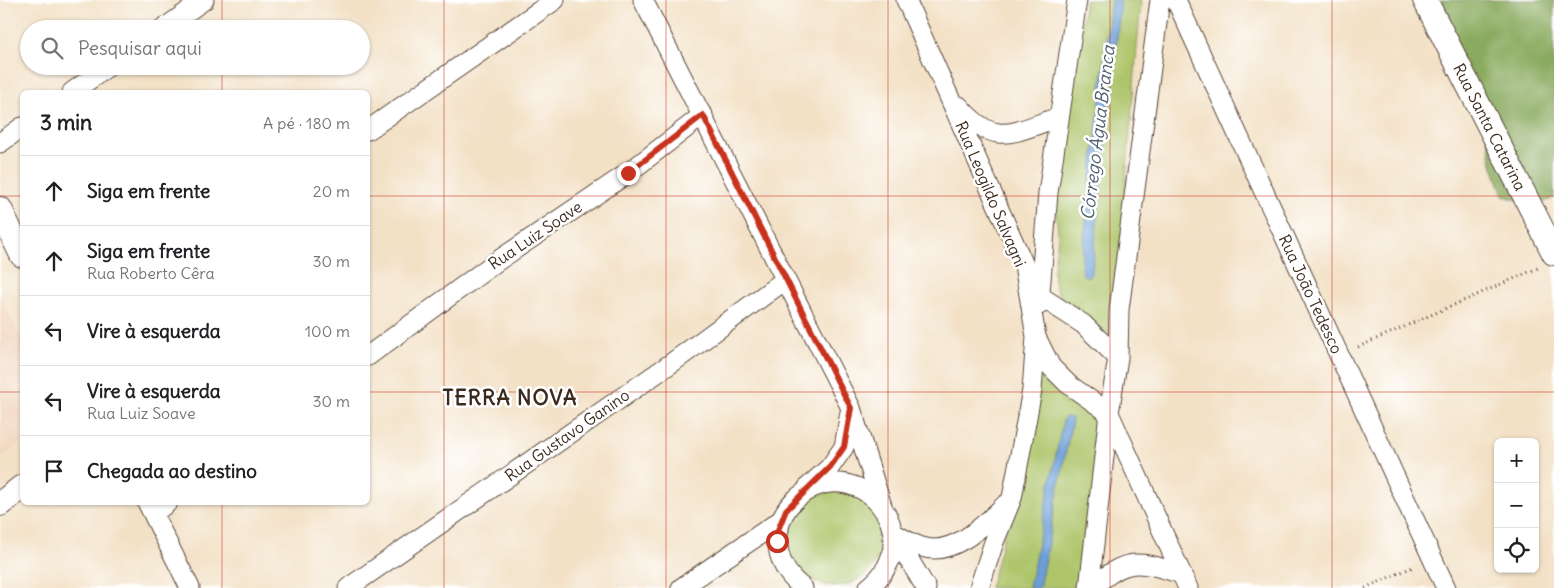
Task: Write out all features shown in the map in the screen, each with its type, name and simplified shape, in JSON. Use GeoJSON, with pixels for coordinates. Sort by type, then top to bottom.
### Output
{"type":"FeatureCollection","features":[{"type":"Feature","properties":{"kind":"street"},"geometry":{"type":"LineString","coordinates":[[175,20],[204,0]]}},
{"type":"Feature","properties":{"kind":"street"},"geometry":{"type":"LineString","coordinates":[[370,129],[555,0]]}},
{"type":"Feature","properties":{"kind":"street"},"geometry":{"type":"LineString","coordinates":[[643,0],[851,408],[882,506]]}},
{"type":"Feature","properties":{"kind":"street","name":"Rua Leogildo Salvagni"},"geometry":{"type":"LineString","coordinates":[[906,0],[1024,265],[1036,338],[1051,367],[1068,384],[1109,412]]}},
{"type":"Feature","properties":{"kind":"street"},"geometry":{"type":"LineString","coordinates":[[979,588],[994,542],[1012,498],[1032,390],[1048,193],[1077,0]]}},
{"type":"Feature","properties":{"kind":"street"},"geometry":{"type":"LineString","coordinates":[[1091,588],[1109,412],[1118,358],[1119,310],[1160,0]]}},
{"type":"Feature","properties":{"kind":"street","name":"Rua João Tedesco"},"geometry":{"type":"LineString","coordinates":[[1176,0],[1446,588]]}},
{"type":"Feature","properties":{"kind":"street","name":"Rua Santa Catarina"},"geometry":{"type":"LineString","coordinates":[[1426,0],[1550,259]]}},
{"type":"Feature","properties":{"kind":"street"},"geometry":{"type":"LineString","coordinates":[[75,90],[96,75]]}},
{"type":"Feature","properties":{"kind":"street"},"geometry":{"type":"LineString","coordinates":[[948,94],[971,121],[986,132],[1007,134],[1059,117]]}},
{"type":"Feature","properties":{"kind":"street","name":"Rua Luiz Soave"},"geometry":{"type":"LineString","coordinates":[[370,355],[496,262],[628,173],[703,115]]}},
{"type":"Feature","properties":{"kind":"street"},"geometry":{"type":"LineString","coordinates":[[0,143],[20,128]]}},
{"type":"Feature","properties":{"kind":"street"},"geometry":{"type":"LineString","coordinates":[[0,208],[6,234],[20,252]]}},
{"type":"Feature","properties":{"kind":"street","name":"Rua Gustavo Ganino"},"geometry":{"type":"LineString","coordinates":[[348,588],[673,362],[785,280]]}},
{"type":"Feature","properties":{"kind":"street"},"geometry":{"type":"LineString","coordinates":[[1040,296],[1083,324],[1118,358]]}},
{"type":"Feature","properties":{"kind":"street"},"geometry":{"type":"LineString","coordinates":[[803,588],[790,576],[782,562],[777,541],[781,520],[786,510],[830,467],[844,447],[851,408]]}},
{"type":"Feature","properties":{"kind":"street"},"geometry":{"type":"LineString","coordinates":[[1109,412],[1185,581]]}},
{"type":"Feature","properties":{"kind":"street"},"geometry":{"type":"LineString","coordinates":[[801,494],[817,485],[835,483],[853,485],[869,493],[882,506],[890,519],[893,534],[893,550],[888,566],[878,580],[868,588]]}},
{"type":"Feature","properties":{"kind":"street"},"geometry":{"type":"LineString","coordinates":[[0,504],[20,489]]}},
{"type":"Feature","properties":{"kind":"street"},"geometry":{"type":"LineString","coordinates":[[893,534],[924,548],[938,548],[954,544],[978,531],[1012,498]]}},
{"type":"Feature","properties":{"kind":"street"},"geometry":{"type":"LineString","coordinates":[[150,508],[190,588]]}},
{"type":"Feature","properties":{"kind":"street"},"geometry":{"type":"LineString","coordinates":[[681,588],[781,520]]}},
{"type":"Feature","properties":{"kind":"street"},"geometry":{"type":"LineString","coordinates":[[893,534],[926,588]]}},
{"type":"Feature","properties":{"kind":"street"},"geometry":{"type":"LineString","coordinates":[[1091,588],[1109,572],[1121,566],[1143,562],[1185,581]]}},
{"type":"Feature","properties":{"kind":"path"},"geometry":{"type":"LineString","coordinates":[[1340,356],[1550,259]]}},
{"type":"Feature","properties":{"kind":"path"},"geometry":{"type":"LineString","coordinates":[[1366,588],[1432,559]]}},
{"type":"Feature","properties":{"kind":"shaded area"},"geometry":{"type":"Polygon","coordinates":[[[0,295],[20,337],[20,444],[0,459],[0,295]]]}},
{"type":"Feature","properties":{"kind":"green space"},"geometry":{"type":"Polygon","coordinates":[[[1085,0],[1141,0],[1115,312],[1110,334],[1071,308],[1059,294],[1054,280],[1058,236],[1056,209],[1085,0]]]}},
{"type":"Feature","properties":{"kind":"green space"},"geometry":{"type":"Polygon","coordinates":[[[1441,0],[1554,0],[1554,198],[1537,205],[1503,196],[1492,164],[1485,126],[1444,23],[1441,0]]]}},
{"type":"Feature","properties":{"kind":"green space"},"geometry":{"type":"Polygon","coordinates":[[[1031,375],[1046,378],[1106,419],[1086,588],[990,588],[1005,532],[1017,510],[1026,459],[1031,375]]]}},
{"type":"Feature","properties":{"kind":"green space"},"geometry":{"type":"Polygon","coordinates":[[[835,492],[853,496],[868,506],[878,521],[882,539],[878,557],[868,572],[853,582],[835,586],[817,582],[802,572],[792,557],[788,539],[792,521],[802,506],[817,496],[835,492]]]}},
{"type":"Feature","properties":{"kind":"water","name":"Córrego Água Branca"},"geometry":{"type":"Polygon","coordinates":[[[1111,0],[1121,0],[1092,271],[1089,277],[1083,275],[1081,266],[1111,0]]]}},
{"type":"Feature","properties":{"kind":"water"},"geometry":{"type":"Polygon","coordinates":[[[1065,417],[1072,418],[1072,421],[1039,588],[1029,588],[1063,420],[1065,417]]]}},
{"type":"Feature","properties":{"kind":"district","name":"TERRA NOVA"},"geometry":{"type":"Point","coordinates":[510,398]}},
{"type":"Feature","properties":{"kind":"route"},"geometry":{"type":"LineString","coordinates":[[628,173],[703,115],[851,408],[844,447],[830,467],[793,501],[786,510],[778,530],[777,541]]}}]}
